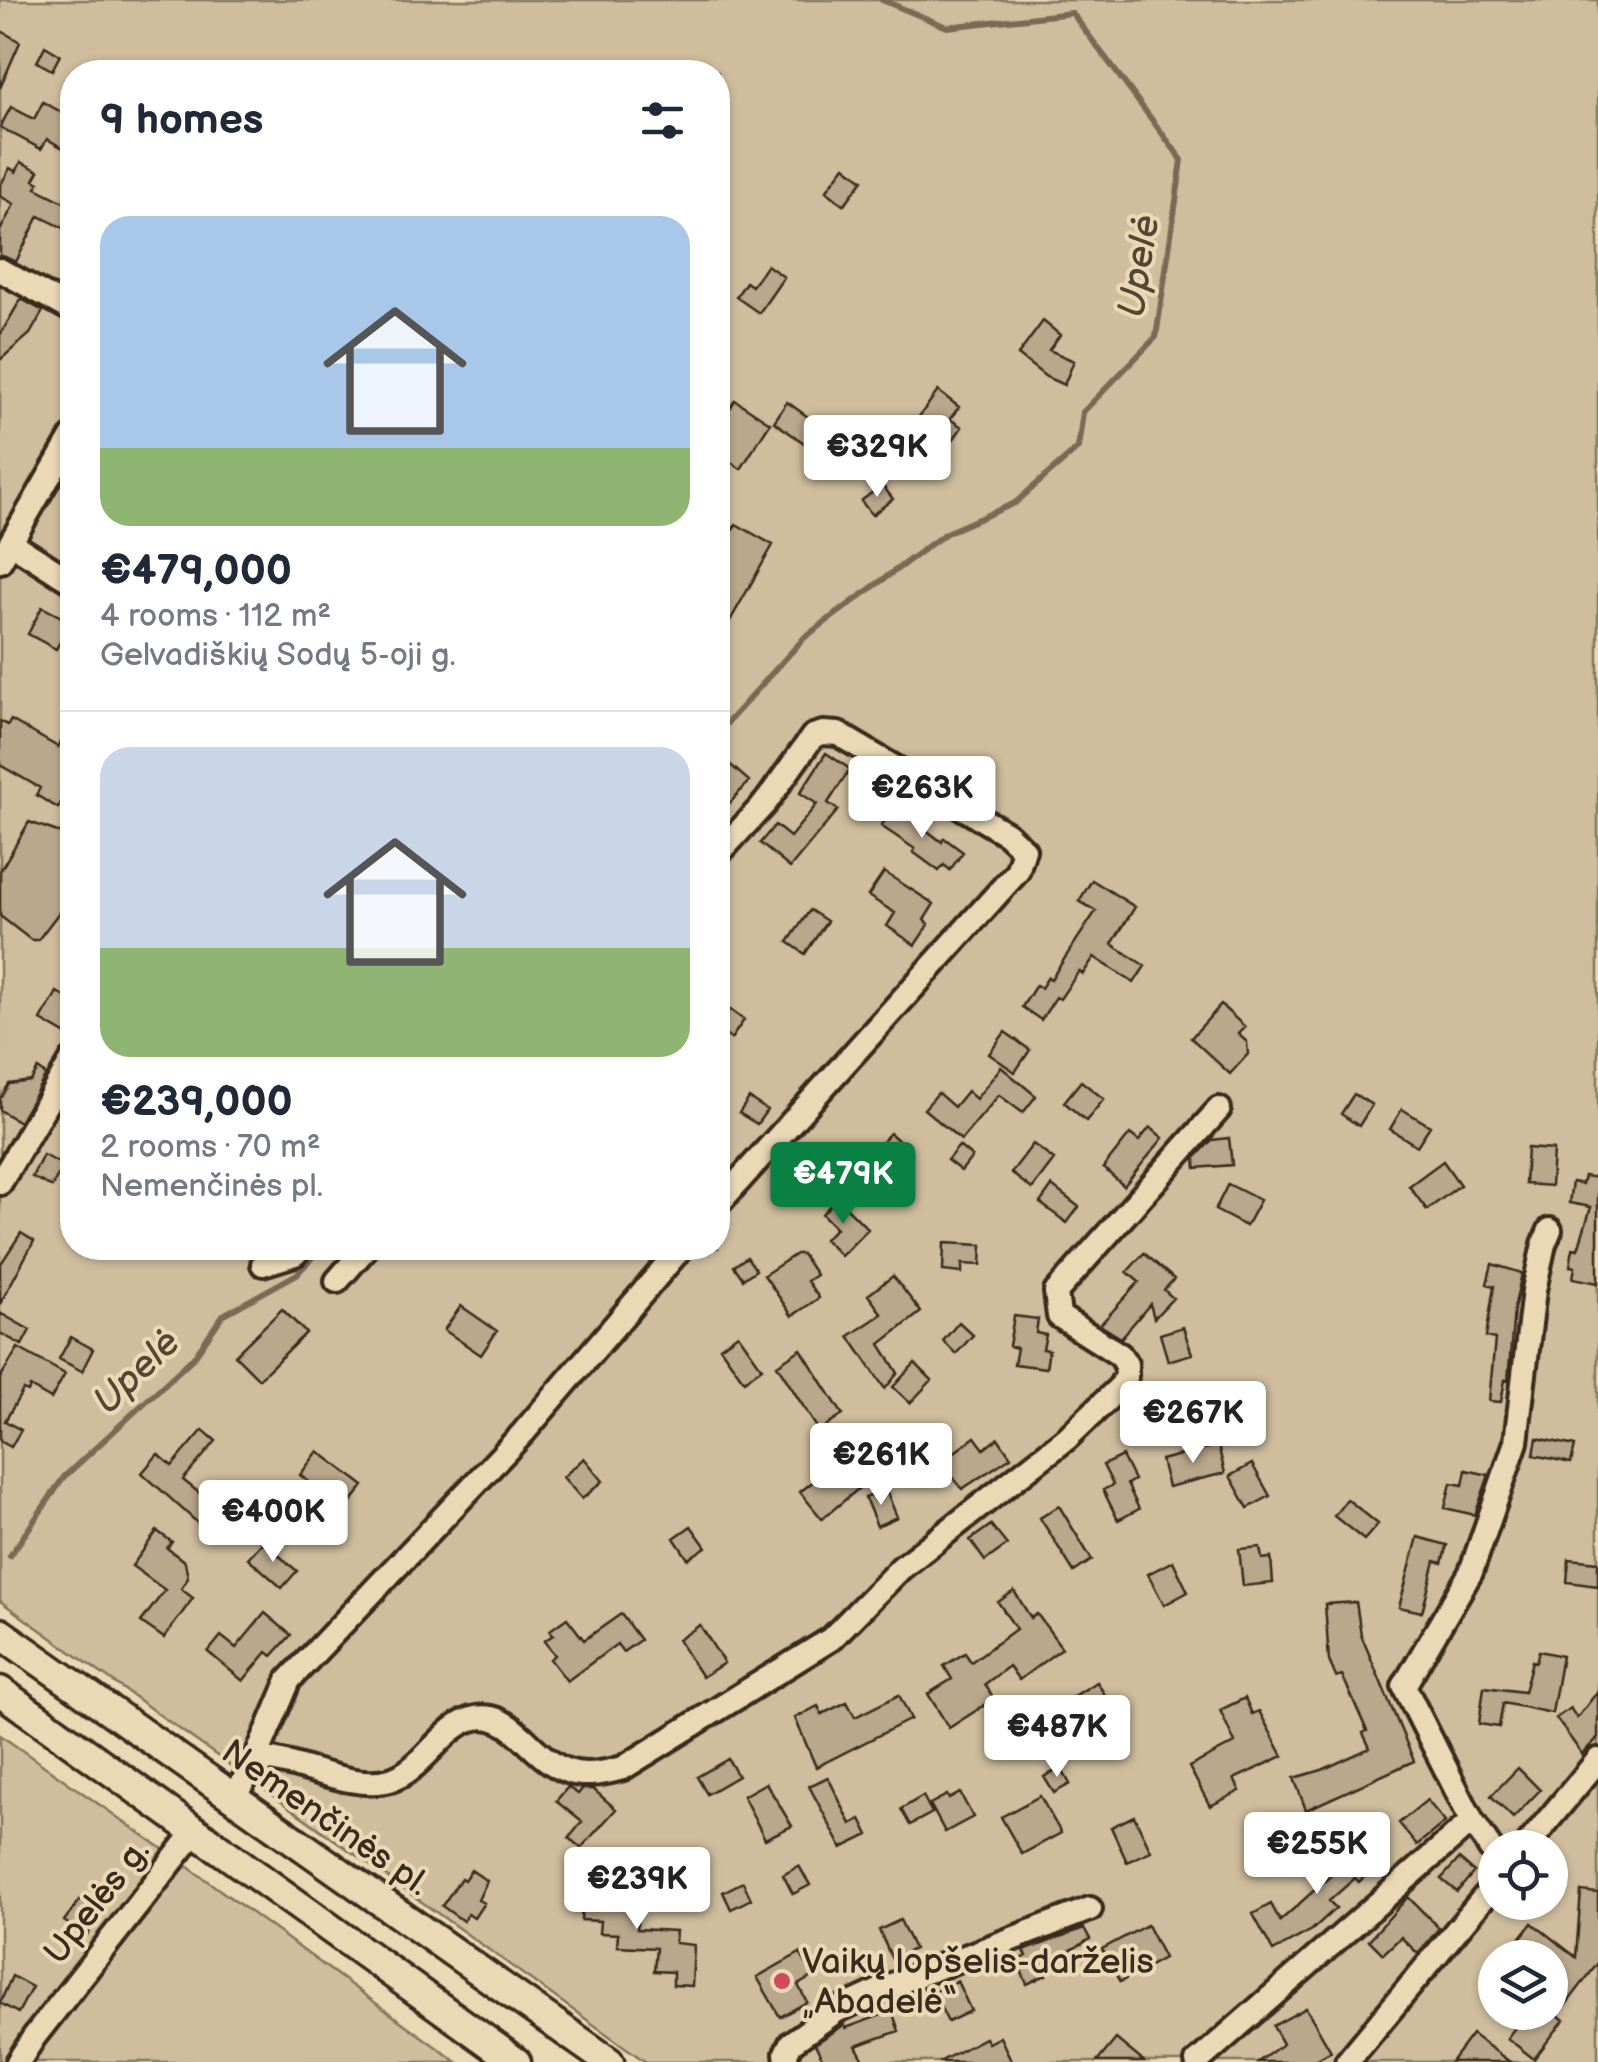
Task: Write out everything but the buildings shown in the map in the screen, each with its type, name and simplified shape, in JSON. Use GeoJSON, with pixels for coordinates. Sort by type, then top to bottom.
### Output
{"type":"FeatureCollection","features":[{"type":"Feature","properties":{"kind":"main road","name":"Nemenčinės pl."},"geometry":{"type":"LineString","coordinates":[[0,1633],[609,2062]]}},
{"type":"Feature","properties":{"kind":"main road"},"geometry":{"type":"LineString","coordinates":[[0,1691],[516,2062]]}},
{"type":"Feature","properties":{"kind":"street"},"geometry":{"type":"LineString","coordinates":[[0,270],[60,303]]}},
{"type":"Feature","properties":{"kind":"street"},"geometry":{"type":"LineString","coordinates":[[60,458],[5,552],[60,577]]}},
{"type":"Feature","properties":{"kind":"street"},"geometry":{"type":"LineString","coordinates":[[730,841],[766,802],[814,736],[822,732],[838,734],[1007,834],[1024,850],[1016,872],[730,1191]]}},
{"type":"Feature","properties":{"kind":"street"},"geometry":{"type":"LineString","coordinates":[[0,1184],[60,1081]]}},
{"type":"Feature","properties":{"kind":"street"},"geometry":{"type":"LineString","coordinates":[[256,1758],[281,1760],[364,1783],[388,1781],[404,1775],[464,1721],[478,1717],[511,1726],[554,1768],[597,1776],[624,1768],[832,1640],[900,1568],[1068,1438],[1120,1387],[1126,1376],[1126,1364],[1120,1355],[1060,1316],[1056,1292],[1219,1109]]}},
{"type":"Feature","properties":{"kind":"street"},"geometry":{"type":"LineString","coordinates":[[1478,1831],[1404,1686],[1471,1572],[1516,1442],[1534,1290],[1550,1230]]}},
{"type":"Feature","properties":{"kind":"street"},"geometry":{"type":"LineString","coordinates":[[264,1264],[276,1260]]}},
{"type":"Feature","properties":{"kind":"street"},"geometry":{"type":"LineString","coordinates":[[337,1281],[355,1260]]}},
{"type":"Feature","properties":{"kind":"street"},"geometry":{"type":"LineString","coordinates":[[234,1798],[256,1758],[289,1680],[522,1433],[670,1260]]}},
{"type":"Feature","properties":{"kind":"street"},"geometry":{"type":"LineString","coordinates":[[1540,1830],[1598,1760]]}},
{"type":"Feature","properties":{"kind":"street"},"geometry":{"type":"LineString","coordinates":[[1197,2062],[1472,1822]]}},
{"type":"Feature","properties":{"kind":"street","name":"Upelės g."},"geometry":{"type":"LineString","coordinates":[[18,2062],[196,1832]]}},
{"type":"Feature","properties":{"kind":"street"},"geometry":{"type":"LineString","coordinates":[[1347,2062],[1478,1904]]}},
{"type":"Feature","properties":{"kind":"street"},"geometry":{"type":"LineString","coordinates":[[787,2062],[791,2042],[836,2011],[1090,1909]]}},
{"type":"Feature","properties":{"kind":"shaded area"},"geometry":{"type":"Polygon","coordinates":[[[0,0],[1598,0],[1598,2062],[646,2062],[0,1601],[0,0]]]}},
{"type":"Feature","properties":{"kind":"shaded area"},"geometry":{"type":"Polygon","coordinates":[[[0,1735],[180,1861],[457,2062],[0,2062],[0,1735]]]}},
{"type":"Feature","properties":{"kind":"waterway","name":"Upelė"},"geometry":{"type":"LineString","coordinates":[[730,720],[805,637],[946,533],[1015,503],[1078,448],[1083,412],[1156,337],[1182,160],[1072,13],[947,27],[882,0]]}},
{"type":"Feature","properties":{"kind":"waterway","name":"Upelė"},"geometry":{"type":"LineString","coordinates":[[10,1556],[64,1477],[194,1357],[223,1315],[297,1274],[310,1260]]}},
{"type":"Feature","properties":{"kind":"place","name":"Vaikų lopšelis-darželis „Abadelė“"},"geometry":{"type":"Point","coordinates":[782,1981]}}]}
